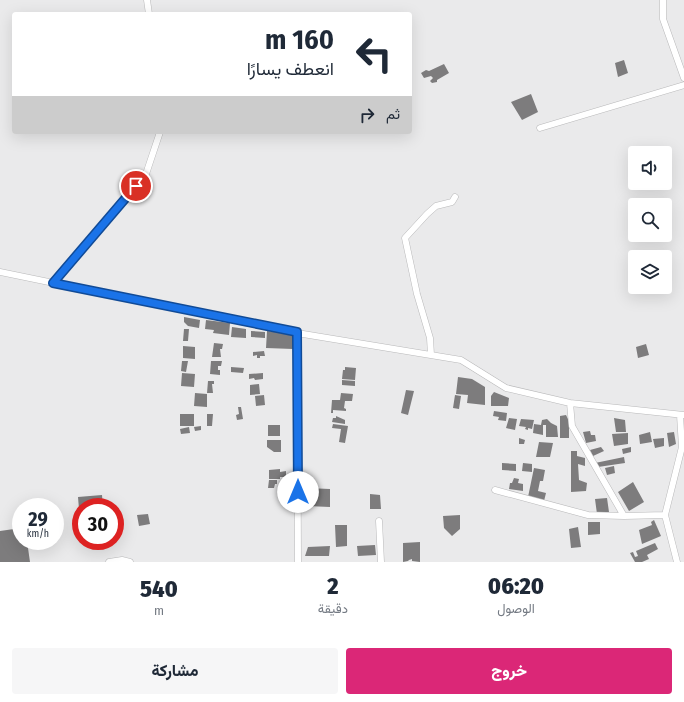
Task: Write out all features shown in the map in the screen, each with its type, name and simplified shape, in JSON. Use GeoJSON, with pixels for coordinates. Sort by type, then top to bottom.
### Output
{"type":"FeatureCollection","features":[{"type":"Feature","properties":{"kind":"street"},"geometry":{"type":"LineString","coordinates":[[147,0],[149,12]]}},
{"type":"Feature","properties":{"kind":"street"},"geometry":{"type":"LineString","coordinates":[[663,0],[663,19],[684,78]]}},
{"type":"Feature","properties":{"kind":"street"},"geometry":{"type":"LineString","coordinates":[[540,128],[684,85]]}},
{"type":"Feature","properties":{"kind":"street"},"geometry":{"type":"LineString","coordinates":[[53,283],[146,174],[159,134]]}},
{"type":"Feature","properties":{"kind":"street"},"geometry":{"type":"LineString","coordinates":[[431,355],[430,338],[417,294],[405,238],[436,206],[452,202],[454,197]]}},
{"type":"Feature","properties":{"kind":"street"},"geometry":{"type":"LineString","coordinates":[[0,272],[297,332],[461,360],[506,388],[570,403],[682,415],[682,447],[665,514],[677,562]]}},
{"type":"Feature","properties":{"kind":"street"},"geometry":{"type":"LineString","coordinates":[[297,332],[298,562]]}},
{"type":"Feature","properties":{"kind":"street"},"geometry":{"type":"LineString","coordinates":[[570,403],[572,426],[624,516]]}},
{"type":"Feature","properties":{"kind":"street"},"geometry":{"type":"LineString","coordinates":[[495,490],[588,515],[624,516],[665,514]]}},
{"type":"Feature","properties":{"kind":"street"},"geometry":{"type":"LineString","coordinates":[[379,522],[381,562]]}},
{"type":"Feature","properties":{"kind":"street"},"geometry":{"type":"LineString","coordinates":[[109,562],[122,560],[130,562]]}},
{"type":"Feature","properties":{"kind":"building"},"geometry":{"type":"Polygon","coordinates":[[[624,60],[628,73],[618,77],[615,63],[624,60]]]}},
{"type":"Feature","properties":{"kind":"building"},"geometry":{"type":"Polygon","coordinates":[[[444,64],[449,73],[437,80],[437,82],[432,83],[430,81],[433,78],[431,76],[424,78],[421,73],[426,70],[429,71],[444,64]]]}},
{"type":"Feature","properties":{"kind":"building"},"geometry":{"type":"Polygon","coordinates":[[[531,94],[538,112],[522,120],[511,102],[531,94]]]}},
{"type":"Feature","properties":{"kind":"building"},"geometry":{"type":"Polygon","coordinates":[[[184,317],[200,320],[199,328],[188,326],[184,322],[184,317]]]}},
{"type":"Feature","properties":{"kind":"building"},"geometry":{"type":"Polygon","coordinates":[[[206,320],[230,323],[229,335],[213,333],[214,330],[205,329],[206,320]]]}},
{"type":"Feature","properties":{"kind":"building"},"geometry":{"type":"Polygon","coordinates":[[[232,327],[246,329],[246,338],[231,337],[232,327]]]}},
{"type":"Feature","properties":{"kind":"building"},"geometry":{"type":"Polygon","coordinates":[[[184,329],[189,329],[188,341],[183,341],[184,329]]]}},
{"type":"Feature","properties":{"kind":"building"},"geometry":{"type":"Polygon","coordinates":[[[251,331],[265,332],[265,338],[251,337],[251,331]]]}},
{"type":"Feature","properties":{"kind":"building"},"geometry":{"type":"Polygon","coordinates":[[[267,331],[294,333],[293,349],[266,348],[267,331]]]}},
{"type":"Feature","properties":{"kind":"building"},"geometry":{"type":"Polygon","coordinates":[[[214,343],[223,344],[222,349],[220,349],[221,357],[212,357],[214,343]]]}},
{"type":"Feature","properties":{"kind":"building"},"geometry":{"type":"Polygon","coordinates":[[[646,344],[649,355],[638,358],[636,347],[646,344]]]}},
{"type":"Feature","properties":{"kind":"building"},"geometry":{"type":"Polygon","coordinates":[[[183,346],[195,347],[195,359],[183,358],[183,346]]]}},
{"type":"Feature","properties":{"kind":"building"},"geometry":{"type":"Polygon","coordinates":[[[264,351],[265,356],[260,356],[260,358],[257,358],[257,355],[253,356],[253,352],[264,351]]]}},
{"type":"Feature","properties":{"kind":"building"},"geometry":{"type":"Polygon","coordinates":[[[182,361],[188,361],[186,372],[181,371],[182,361]]]}},
{"type":"Feature","properties":{"kind":"building"},"geometry":{"type":"Polygon","coordinates":[[[211,361],[222,361],[221,366],[218,366],[220,375],[210,374],[211,361]]]}},
{"type":"Feature","properties":{"kind":"building"},"geometry":{"type":"Polygon","coordinates":[[[231,367],[244,368],[243,373],[231,372],[231,367]]]}},
{"type":"Feature","properties":{"kind":"building"},"geometry":{"type":"Polygon","coordinates":[[[345,367],[356,368],[355,380],[342,379],[343,370],[345,370],[345,367]]]}},
{"type":"Feature","properties":{"kind":"building"},"geometry":{"type":"Polygon","coordinates":[[[182,373],[195,374],[194,387],[181,386],[182,373]]]}},
{"type":"Feature","properties":{"kind":"building"},"geometry":{"type":"Polygon","coordinates":[[[263,373],[263,379],[249,379],[249,374],[263,373]]]}},
{"type":"Feature","properties":{"kind":"building"},"geometry":{"type":"Polygon","coordinates":[[[458,377],[472,379],[485,387],[485,405],[467,403],[468,395],[456,394],[458,377]]]}},
{"type":"Feature","properties":{"kind":"building"},"geometry":{"type":"Polygon","coordinates":[[[342,380],[355,381],[355,386],[342,385],[342,380]]]}},
{"type":"Feature","properties":{"kind":"building"},"geometry":{"type":"Polygon","coordinates":[[[208,381],[214,381],[214,384],[212,384],[213,393],[207,393],[208,381]]]}},
{"type":"Feature","properties":{"kind":"building"},"geometry":{"type":"Polygon","coordinates":[[[259,384],[260,394],[250,395],[250,385],[259,384]]]}},
{"type":"Feature","properties":{"kind":"building"},"geometry":{"type":"Polygon","coordinates":[[[406,390],[414,391],[408,415],[401,413],[406,390]]]}},
{"type":"Feature","properties":{"kind":"building"},"geometry":{"type":"Polygon","coordinates":[[[494,392],[509,398],[508,406],[491,406],[491,396],[494,392]]]}},
{"type":"Feature","properties":{"kind":"building"},"geometry":{"type":"Polygon","coordinates":[[[195,393],[207,394],[207,407],[194,406],[195,393]]]}},
{"type":"Feature","properties":{"kind":"building"},"geometry":{"type":"Polygon","coordinates":[[[341,393],[353,394],[352,401],[345,401],[344,408],[346,411],[333,410],[333,413],[331,413],[332,400],[340,400],[341,393]]]}},
{"type":"Feature","properties":{"kind":"building"},"geometry":{"type":"Polygon","coordinates":[[[264,395],[265,405],[256,406],[255,396],[264,395]]]}},
{"type":"Feature","properties":{"kind":"building"},"geometry":{"type":"Polygon","coordinates":[[[455,395],[461,396],[459,409],[453,408],[455,395]]]}},
{"type":"Feature","properties":{"kind":"building"},"geometry":{"type":"Polygon","coordinates":[[[238,407],[241,407],[243,419],[237,420],[236,415],[239,414],[238,407]]]}},
{"type":"Feature","properties":{"kind":"building"},"geometry":{"type":"Polygon","coordinates":[[[494,411],[507,413],[506,421],[498,420],[499,417],[493,416],[494,411]]]}},
{"type":"Feature","properties":{"kind":"building"},"geometry":{"type":"Polygon","coordinates":[[[180,414],[194,414],[194,426],[180,426],[180,414]]]}},
{"type":"Feature","properties":{"kind":"building"},"geometry":{"type":"Polygon","coordinates":[[[207,414],[213,414],[212,426],[207,426],[207,414]]]}},
{"type":"Feature","properties":{"kind":"building"},"geometry":{"type":"Polygon","coordinates":[[[566,415],[569,421],[569,438],[560,438],[560,416],[566,415]]]}},
{"type":"Feature","properties":{"kind":"building"},"geometry":{"type":"Polygon","coordinates":[[[336,416],[345,420],[345,424],[332,422],[333,418],[336,418],[336,416]]]}},
{"type":"Feature","properties":{"kind":"building"},"geometry":{"type":"Polygon","coordinates":[[[509,418],[517,419],[515,430],[506,428],[509,418]]]}},
{"type":"Feature","properties":{"kind":"building"},"geometry":{"type":"Polygon","coordinates":[[[614,418],[625,420],[626,432],[616,432],[614,418]]]}},
{"type":"Feature","properties":{"kind":"building"},"geometry":{"type":"Polygon","coordinates":[[[521,419],[534,420],[532,429],[528,428],[528,430],[525,429],[526,427],[519,426],[521,419]]]}},
{"type":"Feature","properties":{"kind":"building"},"geometry":{"type":"Polygon","coordinates":[[[547,419],[557,426],[558,437],[546,437],[546,425],[543,425],[543,435],[533,433],[534,424],[541,425],[542,420],[547,419]]]}},
{"type":"Feature","properties":{"kind":"building"},"geometry":{"type":"Polygon","coordinates":[[[333,424],[348,426],[345,443],[339,442],[341,429],[332,428],[333,424]]]}},
{"type":"Feature","properties":{"kind":"building"},"geometry":{"type":"Polygon","coordinates":[[[268,425],[280,425],[280,436],[268,436],[268,425]]]}},
{"type":"Feature","properties":{"kind":"building"},"geometry":{"type":"Polygon","coordinates":[[[201,426],[201,430],[195,431],[194,427],[201,426]]]}},
{"type":"Feature","properties":{"kind":"building"},"geometry":{"type":"Polygon","coordinates":[[[189,427],[190,433],[181,434],[180,429],[189,427]]]}},
{"type":"Feature","properties":{"kind":"building"},"geometry":{"type":"Polygon","coordinates":[[[590,431],[591,435],[595,435],[596,441],[586,443],[583,432],[590,431]]]}},
{"type":"Feature","properties":{"kind":"building"},"geometry":{"type":"Polygon","coordinates":[[[650,432],[652,442],[640,444],[639,435],[650,432]]]}},
{"type":"Feature","properties":{"kind":"building"},"geometry":{"type":"Polygon","coordinates":[[[674,432],[676,444],[669,447],[667,433],[674,432]]]}},
{"type":"Feature","properties":{"kind":"building"},"geometry":{"type":"Polygon","coordinates":[[[628,433],[628,444],[614,446],[612,434],[628,433]]]}},
{"type":"Feature","properties":{"kind":"building"},"geometry":{"type":"Polygon","coordinates":[[[519,438],[525,440],[524,444],[519,444],[519,438]]]}},
{"type":"Feature","properties":{"kind":"building"},"geometry":{"type":"Polygon","coordinates":[[[664,438],[664,446],[655,448],[653,439],[664,438]]]}},
{"type":"Feature","properties":{"kind":"building"},"geometry":{"type":"Polygon","coordinates":[[[267,440],[281,440],[281,452],[274,452],[267,447],[267,440]]]}},
{"type":"Feature","properties":{"kind":"building"},"geometry":{"type":"Polygon","coordinates":[[[539,442],[553,443],[550,457],[536,457],[539,442]]]}},
{"type":"Feature","properties":{"kind":"building"},"geometry":{"type":"Polygon","coordinates":[[[601,447],[604,451],[593,456],[590,450],[601,447]]]}},
{"type":"Feature","properties":{"kind":"building"},"geometry":{"type":"Polygon","coordinates":[[[631,447],[631,452],[623,454],[622,449],[631,447]]]}},
{"type":"Feature","properties":{"kind":"building"},"geometry":{"type":"Polygon","coordinates":[[[571,451],[577,451],[577,456],[585,458],[585,466],[578,464],[579,480],[587,483],[586,491],[571,492],[571,451]]]}},
{"type":"Feature","properties":{"kind":"building"},"geometry":{"type":"Polygon","coordinates":[[[624,457],[625,463],[598,467],[595,463],[624,457]]]}},
{"type":"Feature","properties":{"kind":"building"},"geometry":{"type":"Polygon","coordinates":[[[502,463],[516,464],[516,471],[502,470],[502,463]]]}},
{"type":"Feature","properties":{"kind":"building"},"geometry":{"type":"Polygon","coordinates":[[[523,463],[532,464],[532,472],[522,471],[523,463]]]}},
{"type":"Feature","properties":{"kind":"building"},"geometry":{"type":"Polygon","coordinates":[[[614,466],[615,473],[607,475],[605,468],[614,466]]]}},
{"type":"Feature","properties":{"kind":"building"},"geometry":{"type":"Polygon","coordinates":[[[534,468],[545,470],[543,481],[540,481],[538,491],[546,493],[544,501],[528,497],[534,468]]]}},
{"type":"Feature","properties":{"kind":"building"},"geometry":{"type":"Polygon","coordinates":[[[280,469],[280,472],[286,471],[286,477],[280,477],[280,479],[269,479],[269,470],[280,469]]]}},
{"type":"Feature","properties":{"kind":"building"},"geometry":{"type":"Polygon","coordinates":[[[514,478],[519,479],[518,483],[523,484],[523,491],[509,489],[510,483],[512,483],[514,478]]]}},
{"type":"Feature","properties":{"kind":"building"},"geometry":{"type":"Polygon","coordinates":[[[269,480],[277,480],[277,484],[275,484],[274,488],[268,488],[269,480]]]}},
{"type":"Feature","properties":{"kind":"building"},"geometry":{"type":"Polygon","coordinates":[[[633,482],[644,502],[629,511],[618,492],[633,482]]]}},
{"type":"Feature","properties":{"kind":"building"},"geometry":{"type":"Polygon","coordinates":[[[306,488],[330,489],[330,507],[307,506],[307,498],[316,498],[316,495],[307,495],[306,488]]]}},
{"type":"Feature","properties":{"kind":"building"},"geometry":{"type":"Polygon","coordinates":[[[370,494],[380,495],[381,509],[370,509],[370,494]]]}},
{"type":"Feature","properties":{"kind":"building"},"geometry":{"type":"Polygon","coordinates":[[[102,495],[102,498],[78,498],[102,495]]]}},
{"type":"Feature","properties":{"kind":"building"},"geometry":{"type":"Polygon","coordinates":[[[607,498],[609,512],[597,514],[595,499],[607,498]]]}},
{"type":"Feature","properties":{"kind":"building"},"geometry":{"type":"Polygon","coordinates":[[[148,514],[150,524],[139,526],[137,515],[148,514]]]}},
{"type":"Feature","properties":{"kind":"building"},"geometry":{"type":"Polygon","coordinates":[[[460,515],[460,529],[452,536],[444,528],[443,516],[460,515]]]}},
{"type":"Feature","properties":{"kind":"building"},"geometry":{"type":"Polygon","coordinates":[[[654,520],[661,536],[642,544],[639,530],[652,525],[651,522],[654,520]]]}},
{"type":"Feature","properties":{"kind":"building"},"geometry":{"type":"Polygon","coordinates":[[[588,522],[600,522],[600,534],[588,535],[588,522]]]}},
{"type":"Feature","properties":{"kind":"building"},"geometry":{"type":"Polygon","coordinates":[[[335,525],[347,525],[347,546],[336,547],[335,525]]]}},
{"type":"Feature","properties":{"kind":"building"},"geometry":{"type":"Polygon","coordinates":[[[578,527],[581,547],[571,548],[569,529],[578,527]]]}},
{"type":"Feature","properties":{"kind":"building"},"geometry":{"type":"Polygon","coordinates":[[[12,529],[12,550],[28,550],[30,562],[0,562],[0,531],[12,529]]]}},
{"type":"Feature","properties":{"kind":"building"},"geometry":{"type":"Polygon","coordinates":[[[420,542],[420,562],[412,561],[412,559],[403,562],[403,543],[420,542]]]}},
{"type":"Feature","properties":{"kind":"building"},"geometry":{"type":"Polygon","coordinates":[[[655,543],[658,549],[647,555],[649,559],[642,562],[635,562],[630,553],[633,552],[635,557],[638,556],[636,551],[655,543]]]}},
{"type":"Feature","properties":{"kind":"building"},"geometry":{"type":"Polygon","coordinates":[[[375,545],[376,555],[358,556],[357,546],[375,545]]]}},
{"type":"Feature","properties":{"kind":"building"},"geometry":{"type":"Polygon","coordinates":[[[330,546],[329,556],[305,556],[308,547],[330,546]]]}},
{"type":"Feature","properties":{"kind":"route"},"geometry":{"type":"LineString","coordinates":[[136,186],[53,283],[297,332],[298,492]]}}]}
